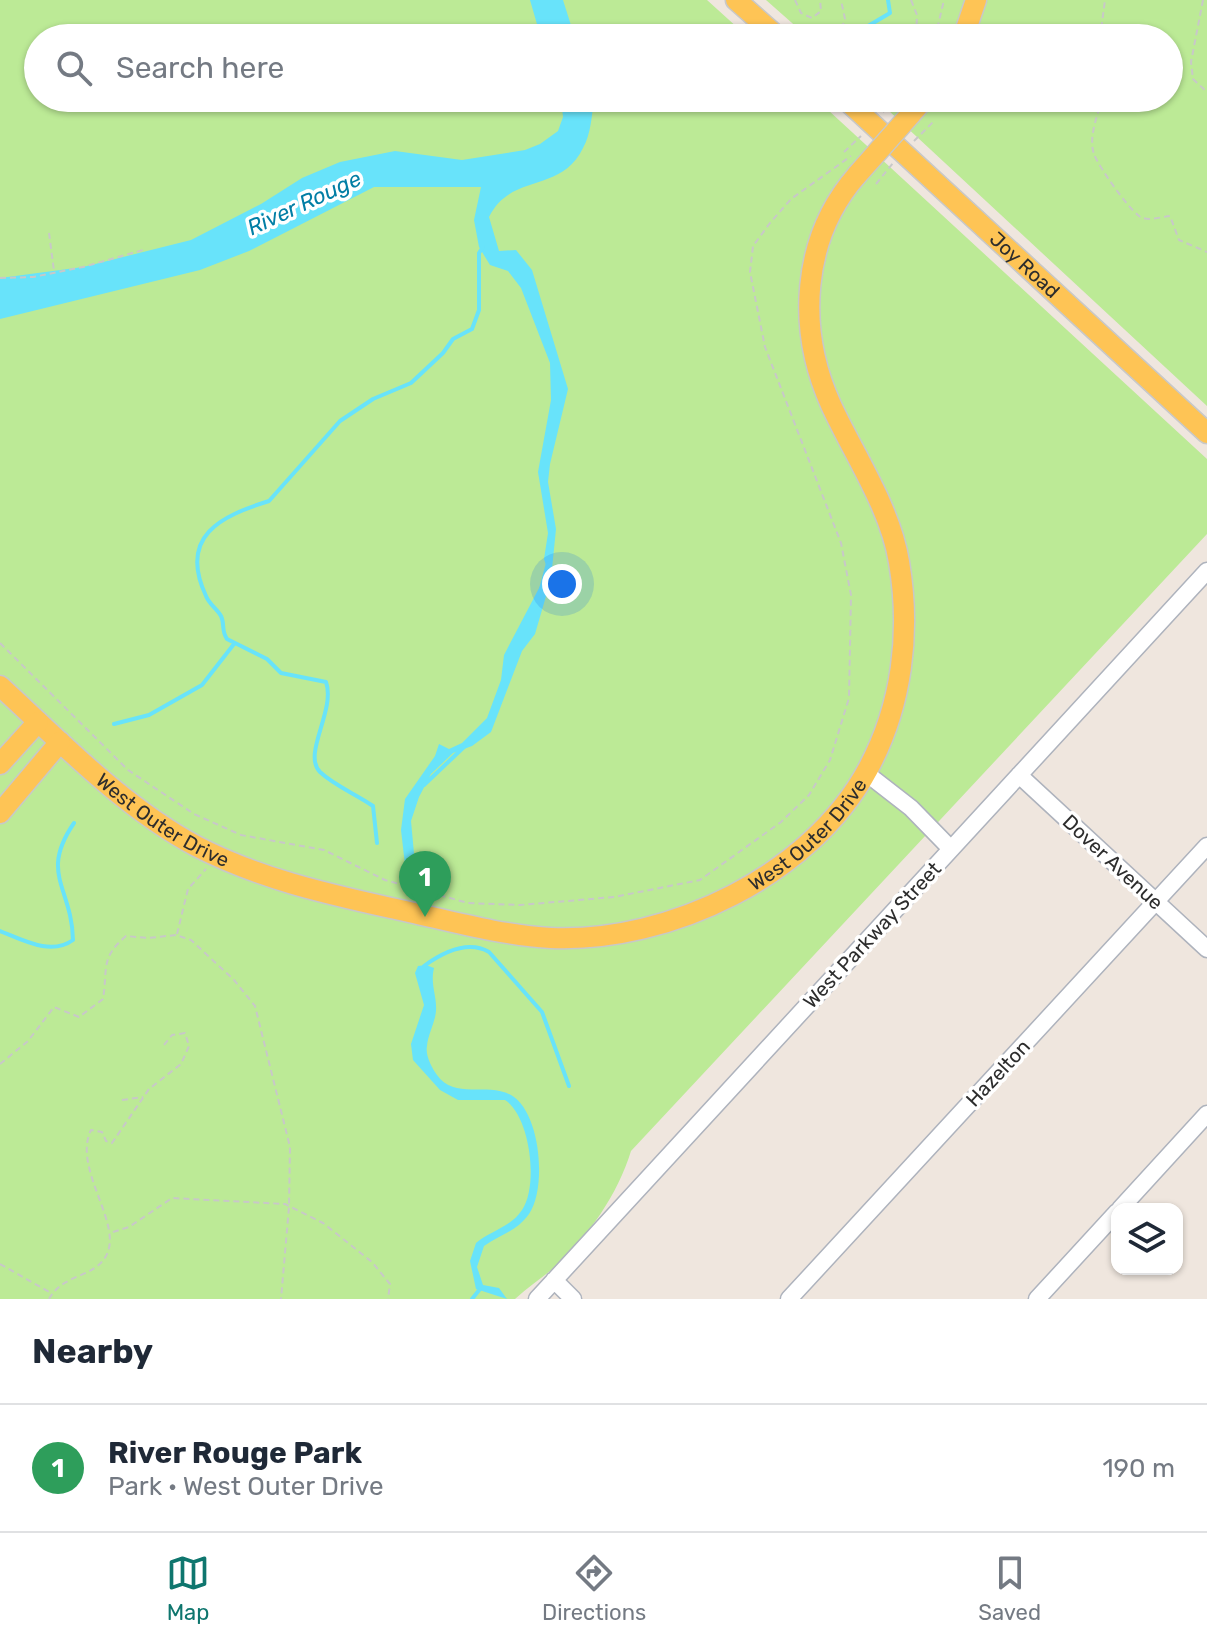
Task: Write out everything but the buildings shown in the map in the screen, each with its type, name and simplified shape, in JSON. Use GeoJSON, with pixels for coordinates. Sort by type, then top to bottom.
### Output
{"type":"FeatureCollection","features":[{"type":"Feature","properties":{"kind":"main road"},"geometry":{"type":"LineString","coordinates":[[736,0],[763,24]]}},
{"type":"Feature","properties":{"kind":"main road"},"geometry":{"type":"LineString","coordinates":[[968,24],[976,0]]}},
{"type":"Feature","properties":{"kind":"main road","name":"Joy Road"},"geometry":{"type":"LineString","coordinates":[[859,112],[1207,433]]}},
{"type":"Feature","properties":{"kind":"main road","name":"West Outer Drive"},"geometry":{"type":"LineString","coordinates":[[0,686],[60,742],[143,811],[250,871],[311,890],[493,931],[553,938],[615,934],[673,921],[728,899],[784,863],[833,818],[866,773],[887,730],[905,657],[899,561],[880,506],[830,401],[816,362],[810,323],[809,272],[824,226],[854,165],[913,112]]}},
{"type":"Feature","properties":{"kind":"main road"},"geometry":{"type":"LineString","coordinates":[[0,764],[38,722]]}},
{"type":"Feature","properties":{"kind":"main road"},"geometry":{"type":"LineString","coordinates":[[0,813],[60,742]]}},
{"type":"Feature","properties":{"kind":"street","name":"West Parkway Street"},"geometry":{"type":"LineString","coordinates":[[537,1299],[1207,571]]}},
{"type":"Feature","properties":{"kind":"street"},"geometry":{"type":"LineString","coordinates":[[866,773],[911,808],[951,849]]}},
{"type":"Feature","properties":{"kind":"street","name":"Dover Avenue"},"geometry":{"type":"LineString","coordinates":[[1019,775],[1207,949]]}},
{"type":"Feature","properties":{"kind":"street","name":"Hazelton"},"geometry":{"type":"LineString","coordinates":[[789,1299],[1207,846]]}},
{"type":"Feature","properties":{"kind":"street"},"geometry":{"type":"LineString","coordinates":[[1125,1203],[1207,1114]]}},
{"type":"Feature","properties":{"kind":"street"},"geometry":{"type":"LineString","coordinates":[[1037,1299],[1111,1219]]}},
{"type":"Feature","properties":{"kind":"street"},"geometry":{"type":"LineString","coordinates":[[554,1280],[573,1299]]}},
{"type":"Feature","properties":{"kind":"path"},"geometry":{"type":"LineString","coordinates":[[795,0],[801,13],[812,18],[821,11],[820,0]]}},
{"type":"Feature","properties":{"kind":"path"},"geometry":{"type":"LineString","coordinates":[[841,0],[843,24]]}},
{"type":"Feature","properties":{"kind":"path"},"geometry":{"type":"LineString","coordinates":[[911,0],[917,15],[917,24]]}},
{"type":"Feature","properties":{"kind":"path"},"geometry":{"type":"LineString","coordinates":[[938,24],[944,0]]}},
{"type":"Feature","properties":{"kind":"path"},"geometry":{"type":"LineString","coordinates":[[1102,24],[1105,0]]}},
{"type":"Feature","properties":{"kind":"path"},"geometry":{"type":"LineString","coordinates":[[1203,0],[1191,62],[1193,79],[1207,92]]}},
{"type":"Feature","properties":{"kind":"path"},"geometry":{"type":"LineString","coordinates":[[1098,112],[1092,137],[1094,154],[1116,191],[1139,216],[1149,219],[1170,216],[1179,240],[1207,252]]}},
{"type":"Feature","properties":{"kind":"path"},"geometry":{"type":"LineString","coordinates":[[914,141],[933,122]]}},
{"type":"Feature","properties":{"kind":"path"},"geometry":{"type":"LineString","coordinates":[[844,152],[862,135]]}},
{"type":"Feature","properties":{"kind":"path"},"geometry":{"type":"LineString","coordinates":[[876,184],[894,162]]}},
{"type":"Feature","properties":{"kind":"path"},"geometry":{"type":"LineString","coordinates":[[0,643],[128,770],[194,814],[241,835],[324,850],[385,880],[468,903],[520,905],[614,897],[700,880],[770,830],[809,795],[830,760],[849,698],[853,648],[851,595],[841,543],[765,347],[750,272],[753,246],[770,223],[822,173],[854,165]]}},
{"type":"Feature","properties":{"kind":"path"},"geometry":{"type":"LineString","coordinates":[[49,233],[55,272]]}},
{"type":"Feature","properties":{"kind":"path"},"geometry":{"type":"LineString","coordinates":[[0,278],[55,272],[143,250]]}},
{"type":"Feature","properties":{"kind":"path"},"geometry":{"type":"LineString","coordinates":[[176,935],[188,889],[204,874],[215,854]]}},
{"type":"Feature","properties":{"kind":"path"},"geometry":{"type":"LineString","coordinates":[[0,1064],[28,1041],[54,1007],[79,1017],[103,999],[104,966],[110,949],[126,936],[148,938],[176,935],[191,940],[234,980],[255,1006],[290,1147],[289,1207],[281,1299]]}},
{"type":"Feature","properties":{"kind":"path"},"geometry":{"type":"LineString","coordinates":[[49,1299],[56,1285],[99,1264],[108,1254],[111,1233],[86,1159],[87,1138],[91,1130],[102,1132],[106,1141],[112,1143],[121,1135],[149,1089],[181,1064],[189,1039],[179,1031],[164,1045]]}},
{"type":"Feature","properties":{"kind":"path"},"geometry":{"type":"LineString","coordinates":[[122,1100],[144,1097]]}},
{"type":"Feature","properties":{"kind":"path"},"geometry":{"type":"LineString","coordinates":[[111,1233],[129,1227],[172,1198],[289,1207],[323,1223],[372,1262],[390,1284],[388,1299]]}},
{"type":"Feature","properties":{"kind":"path"},"geometry":{"type":"LineString","coordinates":[[0,1264],[52,1293]]}},
{"type":"Feature","properties":{"kind":"green space"},"geometry":{"type":"Polygon","coordinates":[[[0,0],[707,0],[734,24],[24,24],[24,112],[830,112],[1207,459],[1207,534],[631,1151],[610,1199],[590,1228],[555,1267],[515,1299],[0,1299],[0,0]]]}},
{"type":"Feature","properties":{"kind":"green space"},"geometry":{"type":"Polygon","coordinates":[[[766,0],[1207,0],[1207,406],[890,112],[1183,112],[1183,24],[793,24],[766,0]]]}},
{"type":"Feature","properties":{"kind":"water"},"geometry":{"type":"Polygon","coordinates":[[[530,0],[563,0],[571,24],[537,24],[530,0]]]}},
{"type":"Feature","properties":{"kind":"water","name":"River Rouge"},"geometry":{"type":"Polygon","coordinates":[[[562,112],[592,112],[586,142],[574,162],[562,172],[510,194],[498,203],[489,217],[499,251],[516,250],[532,270],[568,389],[548,482],[556,529],[551,579],[535,634],[522,651],[491,732],[472,746],[453,753],[431,774],[419,797],[411,821],[415,864],[405,865],[401,830],[405,799],[435,756],[439,744],[449,749],[462,743],[487,718],[501,680],[504,655],[548,571],[544,559],[548,533],[538,472],[551,400],[550,363],[521,288],[508,271],[490,265],[479,247],[474,220],[481,187],[374,187],[249,251],[200,270],[0,319],[0,278],[83,267],[191,240],[261,204],[302,178],[340,162],[395,151],[462,160],[525,150],[558,131],[562,112]]]}},
{"type":"Feature","properties":{"kind":"water"},"geometry":{"type":"Polygon","coordinates":[[[418,966],[434,968],[436,1011],[427,1050],[435,1072],[444,1083],[453,1087],[502,1091],[511,1095],[521,1104],[535,1133],[539,1169],[535,1202],[519,1225],[484,1246],[477,1267],[483,1285],[499,1288],[507,1299],[476,1289],[470,1261],[476,1243],[512,1221],[527,1199],[531,1168],[526,1135],[514,1108],[505,1100],[458,1100],[440,1090],[413,1060],[411,1044],[424,1005],[415,973],[418,966]]]}},
{"type":"Feature","properties":{"kind":"waterway"},"geometry":{"type":"LineString","coordinates":[[871,24],[890,13],[888,0]]}},
{"type":"Feature","properties":{"kind":"waterway"},"geometry":{"type":"LineString","coordinates":[[377,843],[373,806],[326,777],[316,764],[317,743],[327,705],[326,682],[281,673],[267,659],[227,639],[221,616],[206,596],[197,558],[209,532],[235,514],[269,501],[340,421],[373,399],[411,383],[443,353],[453,339],[472,329],[479,310],[479,253],[483,247]]}},
{"type":"Feature","properties":{"kind":"waterway"},"geometry":{"type":"LineString","coordinates":[[541,589],[548,563]]}},
{"type":"Feature","properties":{"kind":"waterway"},"geometry":{"type":"LineString","coordinates":[[114,724],[149,715],[202,685],[234,644]]}},
{"type":"Feature","properties":{"kind":"waterway"},"geometry":{"type":"LineString","coordinates":[[424,785],[464,747]]}},
{"type":"Feature","properties":{"kind":"waterway"},"geometry":{"type":"LineString","coordinates":[[0,931],[46,947],[64,945],[73,940],[58,868],[64,840],[74,823]]}},
{"type":"Feature","properties":{"kind":"waterway"},"geometry":{"type":"LineString","coordinates":[[424,966],[447,953],[464,948],[473,947],[489,952],[542,1012],[569,1086]]}},
{"type":"Feature","properties":{"kind":"waterway"},"geometry":{"type":"LineString","coordinates":[[472,1299],[480,1289]]}},
{"type":"Feature","properties":{"kind":"place","name":"River Rouge Park"},"geometry":{"type":"Point","coordinates":[425,917]}}]}
